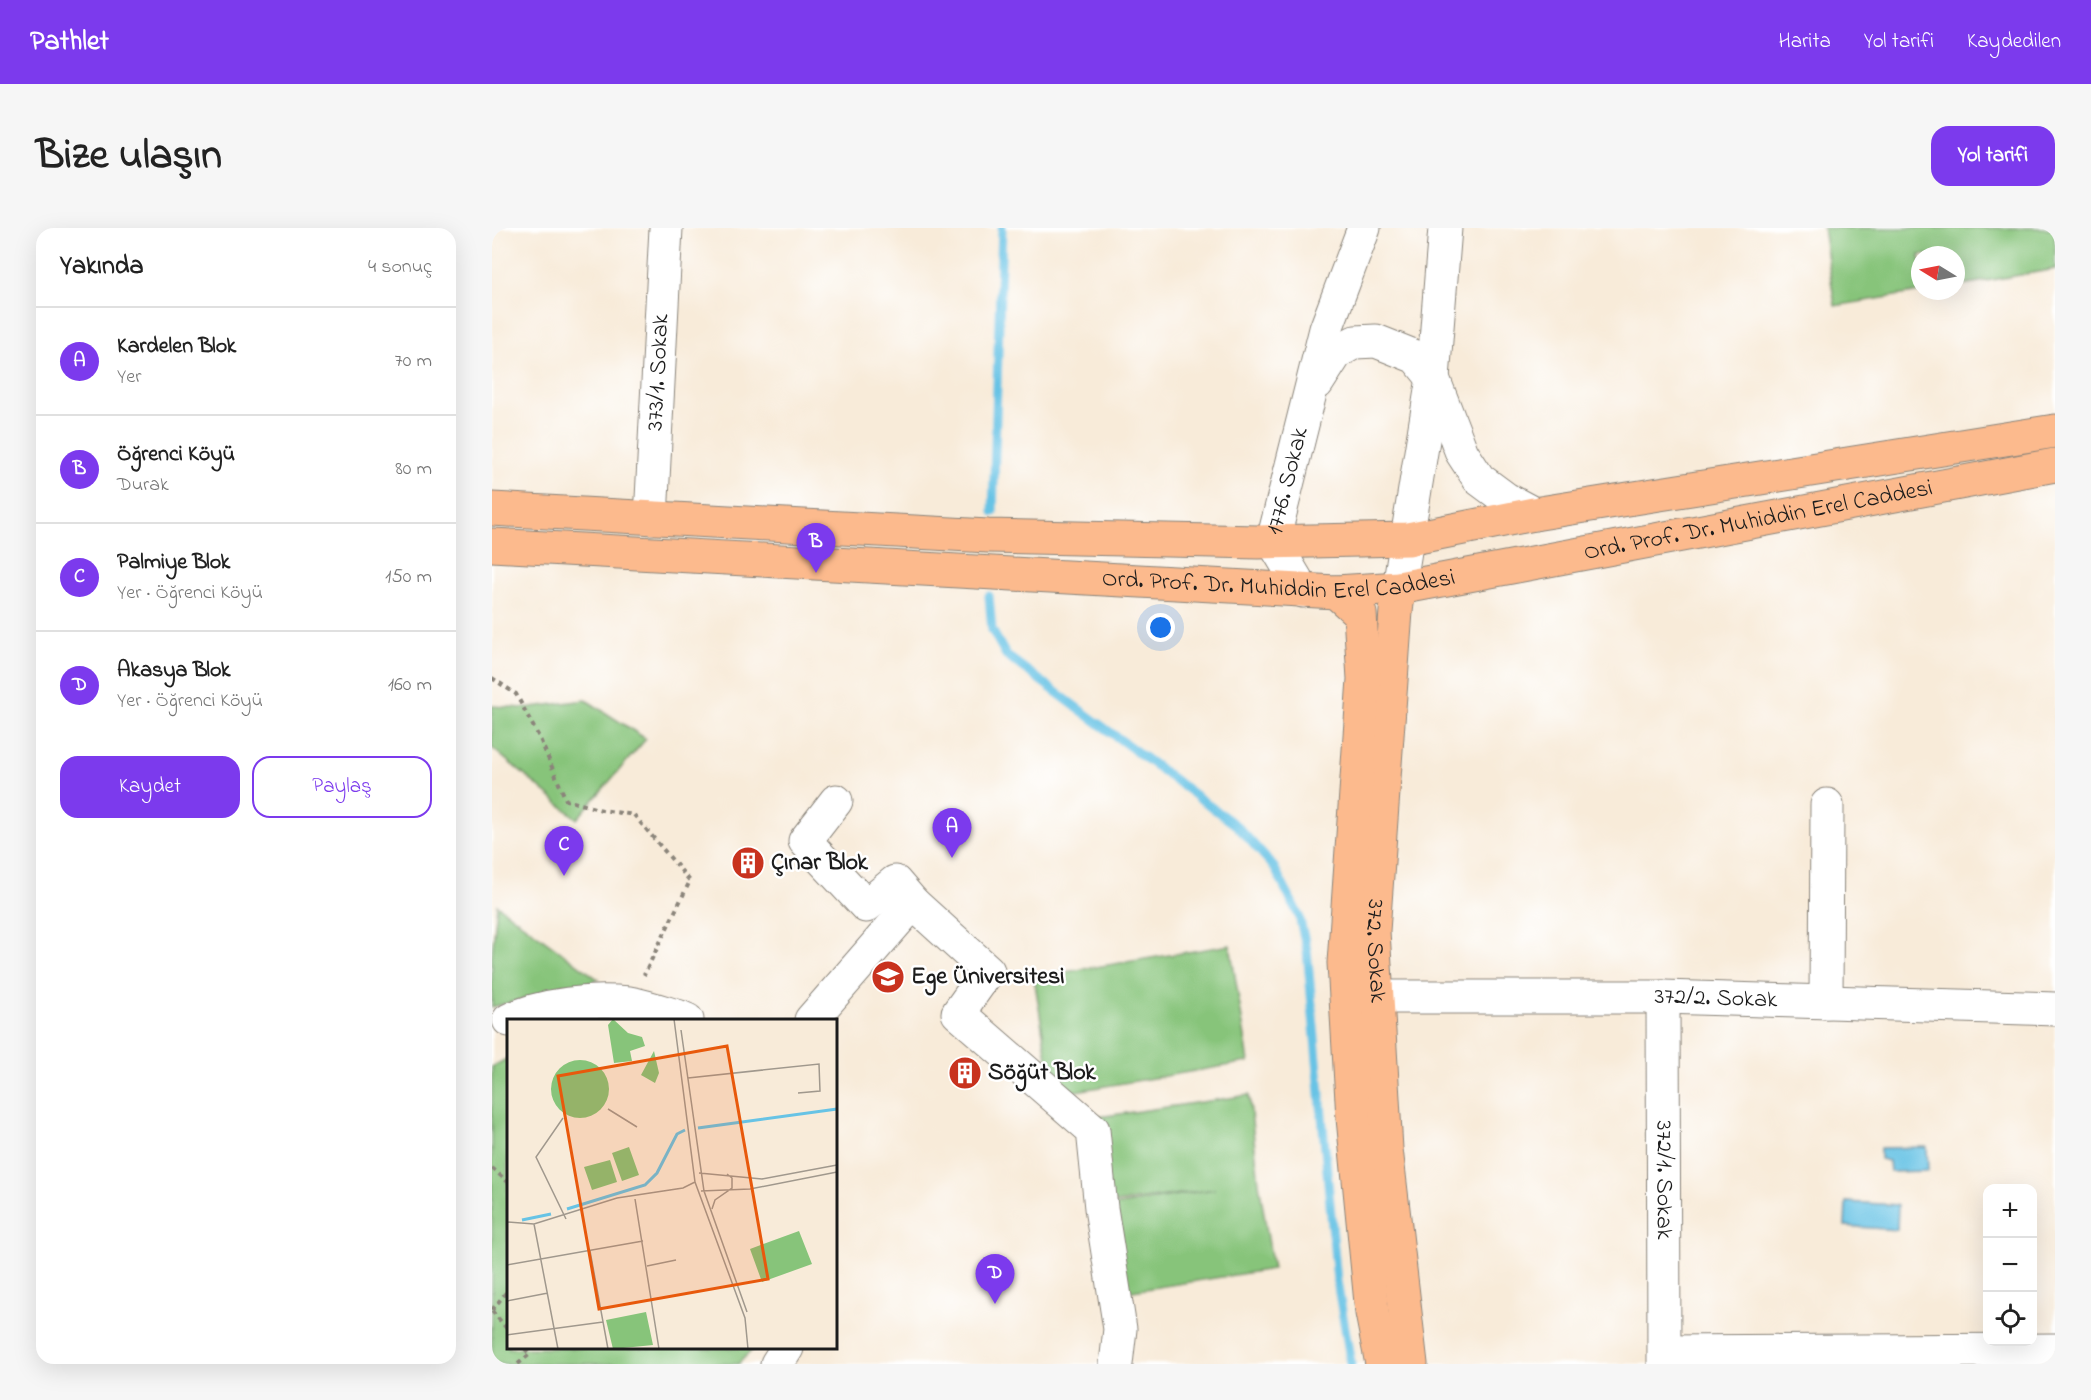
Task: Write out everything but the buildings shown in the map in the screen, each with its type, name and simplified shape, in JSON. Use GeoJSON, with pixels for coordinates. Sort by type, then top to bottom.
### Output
{"type":"FeatureCollection","features":[{"type":"Feature","properties":{"kind":"main road","name":"Ord. Prof. Dr. Muhiddin Erel Caddesi"},"geometry":{"type":"LineString","coordinates":[[492,509],[988,536],[1258,542],[1408,539],[1534,514],[2055,431]]}},
{"type":"Feature","properties":{"kind":"main road","name":"Ord. Prof. Dr. Muhiddin Erel Caddesi"},"geometry":{"type":"LineString","coordinates":[[492,545],[1336,592],[1398,600],[2055,465]]}},
{"type":"Feature","properties":{"kind":"main road"},"geometry":{"type":"LineString","coordinates":[[1336,592],[1360,614]]}},
{"type":"Feature","properties":{"kind":"main road","name":"372. Sokak"},"geometry":{"type":"LineString","coordinates":[[1398,600],[1373,931],[1386,1149],[1411,1364]]}},
{"type":"Feature","properties":{"kind":"main road","name":"372. Sokak"},"geometry":{"type":"LineString","coordinates":[[1360,614],[1364,679],[1344,963],[1354,1130],[1372,1313],[1382,1364]]}},
{"type":"Feature","properties":{"kind":"street","name":"373/1. Sokak"},"geometry":{"type":"LineString","coordinates":[[651,518],[666,228]]}},
{"type":"Feature","properties":{"kind":"street","name":"1776. Sokak"},"geometry":{"type":"LineString","coordinates":[[1304,591],[1274,541],[1326,329],[1364,228]]}},
{"type":"Feature","properties":{"kind":"street","name":"1776. Sokak"},"geometry":{"type":"LineString","coordinates":[[1408,539],[1432,378],[1445,228]]}},
{"type":"Feature","properties":{"kind":"street","name":"1776. Sokak"},"geometry":{"type":"LineString","coordinates":[[1307,400],[1337,352],[1355,342],[1376,341],[1394,346],[1416,357],[1432,378],[1462,453],[1479,479],[1506,499],[1534,514]]}},
{"type":"Feature","properties":{"kind":"street","name":"372. Sokak"},"geometry":{"type":"LineString","coordinates":[[1398,600],[1408,539]]}},
{"type":"Feature","properties":{"kind":"street"},"geometry":{"type":"LineString","coordinates":[[1360,614],[1398,600]]}},
{"type":"Feature","properties":{"kind":"street"},"geometry":{"type":"LineString","coordinates":[[836,801],[805,842],[866,906],[896,882],[913,903],[988,971],[958,1012],[1093,1130],[1101,1208],[1120,1329],[1116,1364]]}},
{"type":"Feature","properties":{"kind":"street"},"geometry":{"type":"LineString","coordinates":[[1826,1002],[1827,805]]}},
{"type":"Feature","properties":{"kind":"street"},"geometry":{"type":"LineString","coordinates":[[813,1019],[913,903]]}},
{"type":"Feature","properties":{"kind":"street","name":"372/2. Sokak"},"geometry":{"type":"LineString","coordinates":[[1377,997],[1663,997],[2055,1009]]}},
{"type":"Feature","properties":{"kind":"street","name":"372/1. Sokak"},"geometry":{"type":"LineString","coordinates":[[1663,997],[1664,1358]]}},
{"type":"Feature","properties":{"kind":"street"},"geometry":{"type":"LineString","coordinates":[[513,1019],[520,1015],[574,1003],[630,1004],[685,1019]]}},
{"type":"Feature","properties":{"kind":"street"},"geometry":{"type":"LineString","coordinates":[[492,1029],[507,1022]]}},
{"type":"Feature","properties":{"kind":"street"},"geometry":{"type":"LineString","coordinates":[[777,1364],[786,1349]]}},
{"type":"Feature","properties":{"kind":"street"},"geometry":{"type":"LineString","coordinates":[[1664,1358],[2055,1350]]}},
{"type":"Feature","properties":{"kind":"path"},"geometry":{"type":"LineString","coordinates":[[492,678],[516,694],[540,739],[566,800],[602,810],[634,815],[690,881],[630,1004]]}},
{"type":"Feature","properties":{"kind":"path"},"geometry":{"type":"LineString","coordinates":[[492,1168],[507,1181]]}},
{"type":"Feature","properties":{"kind":"path"},"geometry":{"type":"LineString","coordinates":[[507,1291],[492,1310],[507,1328]]}},
{"type":"Feature","properties":{"kind":"path"},"geometry":{"type":"LineString","coordinates":[[518,1364],[530,1354],[526,1349]]}},
{"type":"Feature","properties":{"kind":"green space"},"geometry":{"type":"Polygon","coordinates":[[[1823,228],[2055,228],[2055,269],[1965,284],[1965,246],[1911,246],[1911,293],[1835,306],[1823,228]]]}},
{"type":"Feature","properties":{"kind":"green space"},"geometry":{"type":"Polygon","coordinates":[[[586,700],[646,739],[577,819],[492,748],[492,706],[524,708],[586,700]]]}},
{"type":"Feature","properties":{"kind":"green space"},"geometry":{"type":"Polygon","coordinates":[[[497,905],[599,980],[492,1007],[492,956],[497,905]]]}},
{"type":"Feature","properties":{"kind":"green space"},"geometry":{"type":"Polygon","coordinates":[[[1230,945],[1249,1062],[1053,1095],[1034,977],[1230,945]]]}},
{"type":"Feature","properties":{"kind":"green space"},"geometry":{"type":"Polygon","coordinates":[[[507,1059],[507,1349],[753,1349],[738,1364],[492,1364],[492,1067],[507,1059]]]}},
{"type":"Feature","properties":{"kind":"green space"},"geometry":{"type":"Polygon","coordinates":[[[1249,1095],[1259,1183],[1273,1269],[1114,1294],[1101,1208],[1215,1189],[1109,1204],[1099,1117],[1249,1095]]]}},
{"type":"Feature","properties":{"kind":"water"},"geometry":{"type":"Polygon","coordinates":[[[1927,1147],[1928,1171],[1890,1172],[1889,1161],[1880,1159],[1880,1148],[1927,1147]]]}},
{"type":"Feature","properties":{"kind":"water"},"geometry":{"type":"Polygon","coordinates":[[[1846,1202],[1898,1205],[1897,1230],[1845,1226],[1846,1202]]]}},
{"type":"Feature","properties":{"kind":"waterway"},"geometry":{"type":"LineString","coordinates":[[993,512],[1002,228]]}},
{"type":"Feature","properties":{"kind":"waterway"},"geometry":{"type":"LineString","coordinates":[[989,596],[992,630],[1006,655],[1237,826],[1274,867],[1299,916],[1307,950],[1337,1281],[1351,1364]]}},
{"type":"Feature","properties":{"kind":"place","name":"Öğrenci Köyü"},"geometry":{"type":"Point","coordinates":[816,573]}},
{"type":"Feature","properties":{"kind":"place","name":"Kardelen Blok"},"geometry":{"type":"Point","coordinates":[952,858]}},
{"type":"Feature","properties":{"kind":"place","name":"Çınar Blok"},"geometry":{"type":"Point","coordinates":[748,863]}},
{"type":"Feature","properties":{"kind":"place","name":"Palmiye Blok"},"geometry":{"type":"Point","coordinates":[564,876]}},
{"type":"Feature","properties":{"kind":"place","name":"Ege Üniversitesi"},"geometry":{"type":"Point","coordinates":[888,977]}},
{"type":"Feature","properties":{"kind":"place","name":"Söğüt Blok"},"geometry":{"type":"Point","coordinates":[965,1073]}},
{"type":"Feature","properties":{"kind":"place","name":"Akasya Blok"},"geometry":{"type":"Point","coordinates":[995,1304]}}]}
